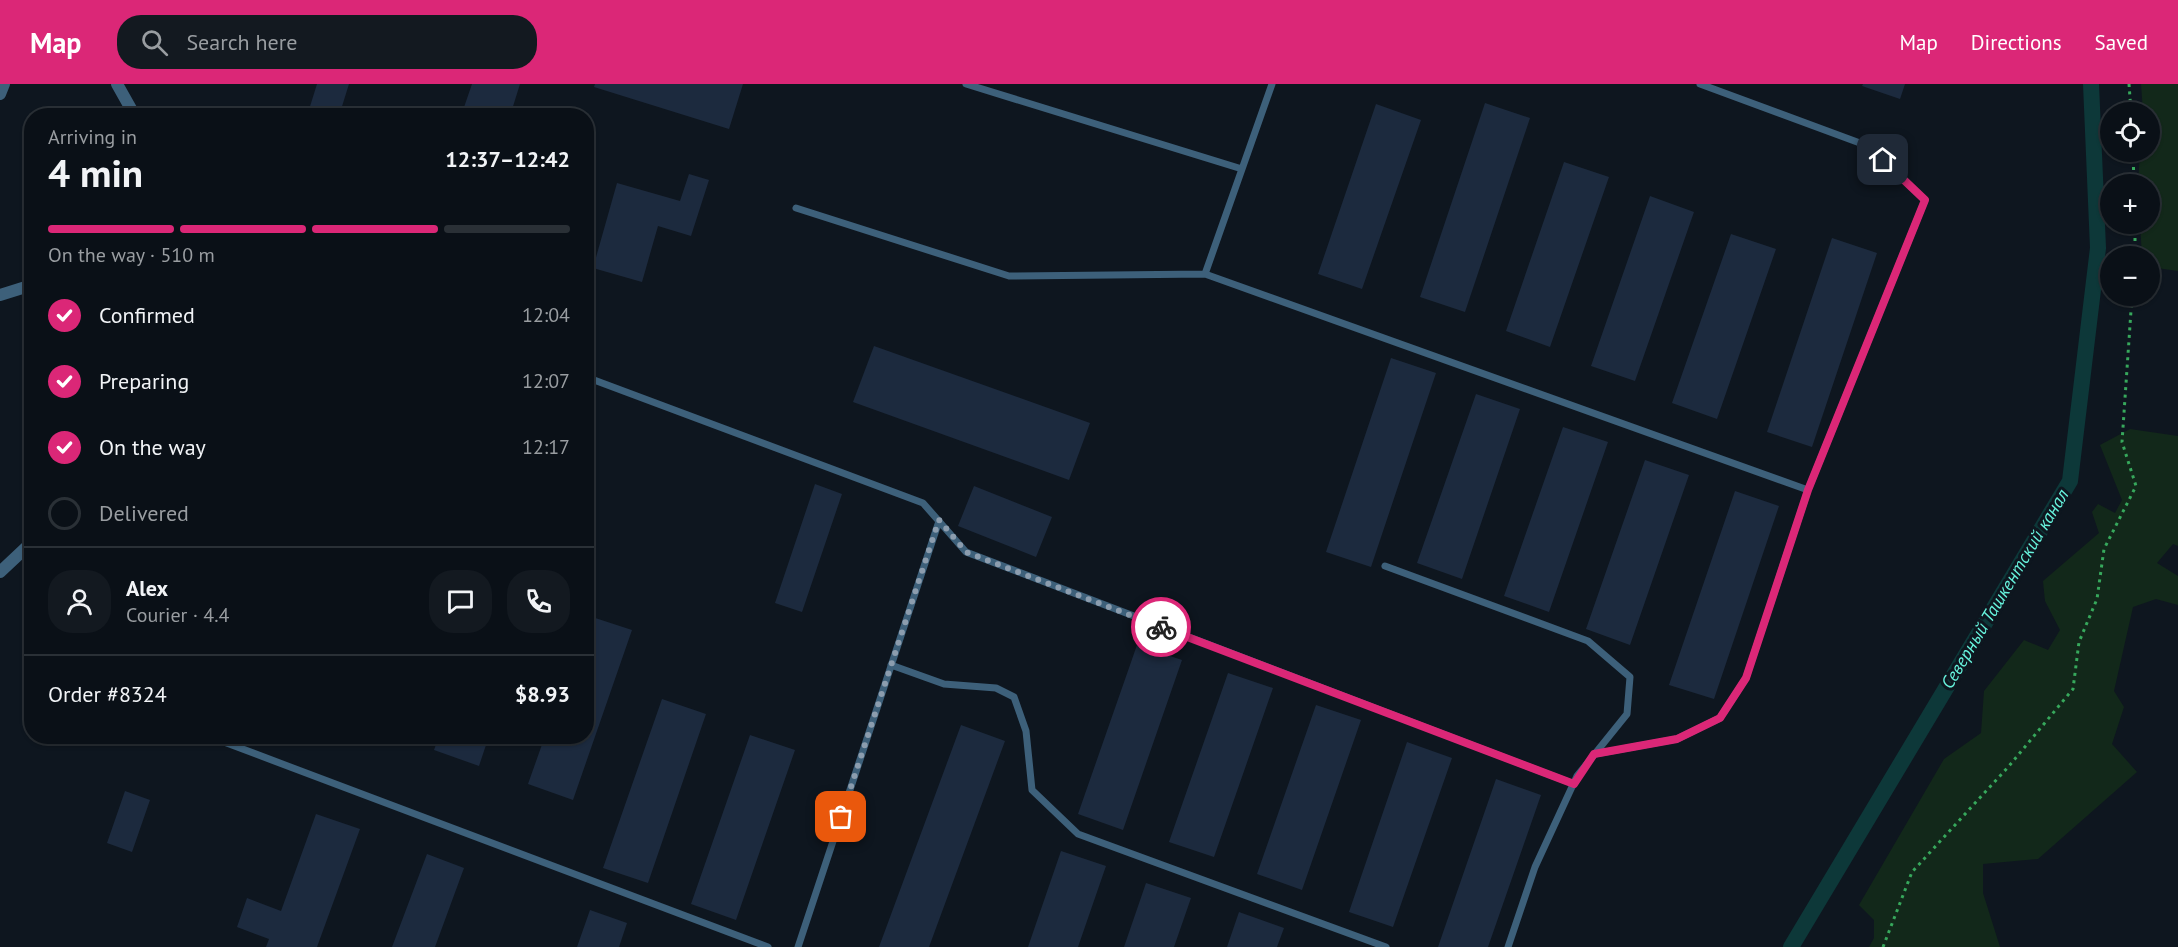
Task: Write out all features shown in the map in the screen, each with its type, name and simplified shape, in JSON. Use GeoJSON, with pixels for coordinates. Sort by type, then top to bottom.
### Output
{"type":"FeatureCollection","features":[{"type":"Feature","properties":{"kind":"street"},"geometry":{"type":"LineString","coordinates":[[0,94],[4,84]]}},
{"type":"Feature","properties":{"kind":"street"},"geometry":{"type":"LineString","coordinates":[[117,84],[130,108]]}},
{"type":"Feature","properties":{"kind":"street"},"geometry":{"type":"LineString","coordinates":[[0,295],[24,288]]}},
{"type":"Feature","properties":{"kind":"street"},"geometry":{"type":"LineString","coordinates":[[0,572],[24,550]]}},
{"type":"Feature","properties":{"kind":"lane"},"geometry":{"type":"LineString","coordinates":[[966,84],[1242,169]]}},
{"type":"Feature","properties":{"kind":"lane"},"geometry":{"type":"LineString","coordinates":[[1205,274],[1272,84]]}},
{"type":"Feature","properties":{"kind":"lane"},"geometry":{"type":"LineString","coordinates":[[1594,754],[1677,739],[1720,718],[1746,678],[1808,490],[1925,200],[1868,146],[1700,84]]}},
{"type":"Feature","properties":{"kind":"lane"},"geometry":{"type":"LineString","coordinates":[[796,208],[1009,276],[1205,274],[1808,490]]}},
{"type":"Feature","properties":{"kind":"lane"},"geometry":{"type":"LineString","coordinates":[[594,380],[923,503],[966,552],[1574,784]]}},
{"type":"Feature","properties":{"kind":"lane"},"geometry":{"type":"LineString","coordinates":[[798,947],[939,520]]}},
{"type":"Feature","properties":{"kind":"lane"},"geometry":{"type":"LineString","coordinates":[[1385,566],[1588,641],[1630,677],[1627,714],[1594,754],[1574,784],[1535,867],[1508,947]]}},
{"type":"Feature","properties":{"kind":"lane"},"geometry":{"type":"LineString","coordinates":[[891,665],[944,684],[996,688],[1014,697],[1026,731],[1032,790],[1078,834],[1386,947]]}},
{"type":"Feature","properties":{"kind":"lane"},"geometry":{"type":"LineString","coordinates":[[229,744],[768,947]]}},
{"type":"Feature","properties":{"kind":"path"},"geometry":{"type":"LineString","coordinates":[[2129,84],[2130,102]]}},
{"type":"Feature","properties":{"kind":"path"},"geometry":{"type":"LineString","coordinates":[[1883,947],[1912,872],[2009,766],[2073,689],[2079,642],[2097,599],[2104,549],[2136,486],[2122,442],[2131,306]]}},
{"type":"Feature","properties":{"kind":"green space"},"geometry":{"type":"Polygon","coordinates":[[[2141,84],[2178,84],[2178,271],[2160,268],[2160,246],[2141,246],[2141,234],[2160,234],[2160,174],[2139,174],[2139,162],[2160,162],[2160,102],[2142,102],[2141,84]]]}},
{"type":"Feature","properties":{"kind":"green space"},"geometry":{"type":"Polygon","coordinates":[[[2130,429],[2178,436],[2178,546],[2173,544],[2157,563],[2178,576],[2178,605],[2156,599],[2133,607],[2114,691],[2124,707],[2112,744],[2137,772],[2038,859],[1983,864],[1983,893],[2000,947],[1869,947],[1874,938],[1874,920],[1859,905],[1944,759],[1981,733],[1984,691],[2024,640],[2048,650],[2060,630],[2045,601],[2043,581],[2099,533],[2092,512],[2098,504],[2115,513],[2122,500],[2100,445],[2130,429]]]}},
{"type":"Feature","properties":{"kind":"building"},"geometry":{"type":"Polygon","coordinates":[[[317,84],[349,84],[342,108],[310,108],[317,84]]]}},
{"type":"Feature","properties":{"kind":"building"},"geometry":{"type":"Polygon","coordinates":[[[472,84],[520,84],[512,108],[464,108],[472,84]]]}},
{"type":"Feature","properties":{"kind":"building"},"geometry":{"type":"Polygon","coordinates":[[[595,84],[743,84],[729,129],[594,87],[595,84]]]}},
{"type":"Feature","properties":{"kind":"building"},"geometry":{"type":"Polygon","coordinates":[[[1863,84],[1905,84],[1900,99],[1862,86],[1863,84]]]}},
{"type":"Feature","properties":{"kind":"building"},"geometry":{"type":"Polygon","coordinates":[[[1485,103],[1530,118],[1465,312],[1420,297],[1485,103]]]}},
{"type":"Feature","properties":{"kind":"building"},"geometry":{"type":"Polygon","coordinates":[[[1376,104],[1421,120],[1362,289],[1318,274],[1376,104]]]}},
{"type":"Feature","properties":{"kind":"building"},"geometry":{"type":"Polygon","coordinates":[[[1564,162],[1609,177],[1550,347],[1506,331],[1564,162]]]}},
{"type":"Feature","properties":{"kind":"building"},"geometry":{"type":"Polygon","coordinates":[[[689,174],[709,180],[691,236],[658,226],[642,282],[594,268],[617,183],[680,201],[689,174]]]}},
{"type":"Feature","properties":{"kind":"building"},"geometry":{"type":"Polygon","coordinates":[[[1650,196],[1694,212],[1635,381],[1591,366],[1650,196]]]}},
{"type":"Feature","properties":{"kind":"building"},"geometry":{"type":"Polygon","coordinates":[[[1731,234],[1776,249],[1717,419],[1672,403],[1731,234]]]}},
{"type":"Feature","properties":{"kind":"building"},"geometry":{"type":"Polygon","coordinates":[[[1832,238],[1877,253],[1812,447],[1767,432],[1832,238]]]}},
{"type":"Feature","properties":{"kind":"building"},"geometry":{"type":"Polygon","coordinates":[[[874,346],[1090,423],[1069,480],[853,402],[874,346]]]}},
{"type":"Feature","properties":{"kind":"building"},"geometry":{"type":"Polygon","coordinates":[[[1391,358],[1436,373],[1371,567],[1326,552],[1391,358]]]}},
{"type":"Feature","properties":{"kind":"building"},"geometry":{"type":"Polygon","coordinates":[[[1476,394],[1520,409],[1462,579],[1417,563],[1476,394]]]}},
{"type":"Feature","properties":{"kind":"building"},"geometry":{"type":"Polygon","coordinates":[[[1563,427],[1608,442],[1549,612],[1504,596],[1563,427]]]}},
{"type":"Feature","properties":{"kind":"building"},"geometry":{"type":"Polygon","coordinates":[[[1645,460],[1689,475],[1630,645],[1586,629],[1645,460]]]}},
{"type":"Feature","properties":{"kind":"building"},"geometry":{"type":"Polygon","coordinates":[[[815,484],[842,494],[802,612],[775,603],[815,484]]]}},
{"type":"Feature","properties":{"kind":"building"},"geometry":{"type":"Polygon","coordinates":[[[974,486],[1052,517],[1036,557],[958,526],[974,486]]]}},
{"type":"Feature","properties":{"kind":"building"},"geometry":{"type":"Polygon","coordinates":[[[1735,491],[1779,506],[1714,699],[1669,685],[1735,491]]]}},
{"type":"Feature","properties":{"kind":"building"},"geometry":{"type":"Polygon","coordinates":[[[594,618],[632,630],[594,739],[594,618]]]}},
{"type":"Feature","properties":{"kind":"building"},"geometry":{"type":"Polygon","coordinates":[[[1137,645],[1182,660],[1123,830],[1078,814],[1137,645]]]}},
{"type":"Feature","properties":{"kind":"building"},"geometry":{"type":"Polygon","coordinates":[[[1228,673],[1273,688],[1214,857],[1169,842],[1228,673]]]}},
{"type":"Feature","properties":{"kind":"building"},"geometry":{"type":"Polygon","coordinates":[[[662,699],[706,714],[648,883],[603,868],[662,699]]]}},
{"type":"Feature","properties":{"kind":"building"},"geometry":{"type":"Polygon","coordinates":[[[1316,705],[1361,720],[1302,890],[1257,874],[1316,705]]]}},
{"type":"Feature","properties":{"kind":"building"},"geometry":{"type":"Polygon","coordinates":[[[961,725],[1005,741],[929,947],[879,947],[961,725]]]}},
{"type":"Feature","properties":{"kind":"building"},"geometry":{"type":"Polygon","coordinates":[[[750,735],[795,750],[736,920],[691,904],[750,735]]]}},
{"type":"Feature","properties":{"kind":"building"},"geometry":{"type":"Polygon","coordinates":[[[1407,742],[1452,758],[1393,927],[1349,912],[1407,742]]]}},
{"type":"Feature","properties":{"kind":"building"},"geometry":{"type":"Polygon","coordinates":[[[436,744],[486,744],[479,766],[434,750],[436,744]]]}},
{"type":"Feature","properties":{"kind":"building"},"geometry":{"type":"Polygon","coordinates":[[[542,744],[592,744],[573,800],[528,784],[542,744]]]}},
{"type":"Feature","properties":{"kind":"building"},"geometry":{"type":"Polygon","coordinates":[[[1496,779],[1541,795],[1488,947],[1438,947],[1496,779]]]}},
{"type":"Feature","properties":{"kind":"building"},"geometry":{"type":"Polygon","coordinates":[[[125,791],[150,800],[132,852],[107,843],[125,791]]]}},
{"type":"Feature","properties":{"kind":"building"},"geometry":{"type":"Polygon","coordinates":[[[316,814],[360,829],[317,947],[266,947],[269,939],[237,927],[247,898],[281,911],[316,814]]]}},
{"type":"Feature","properties":{"kind":"building"},"geometry":{"type":"Polygon","coordinates":[[[1061,851],[1106,866],[1078,947],[1028,947],[1061,851]]]}},
{"type":"Feature","properties":{"kind":"building"},"geometry":{"type":"Polygon","coordinates":[[[427,854],[464,868],[435,947],[392,947],[427,854]]]}},
{"type":"Feature","properties":{"kind":"building"},"geometry":{"type":"Polygon","coordinates":[[[1146,883],[1191,898],[1174,947],[1124,947],[1146,883]]]}},
{"type":"Feature","properties":{"kind":"building"},"geometry":{"type":"Polygon","coordinates":[[[590,910],[627,923],[619,947],[577,947],[590,910]]]}},
{"type":"Feature","properties":{"kind":"building"},"geometry":{"type":"Polygon","coordinates":[[[1239,912],[1284,928],[1277,947],[1227,947],[1239,912]]]}},
{"type":"Feature","properties":{"kind":"waterway","name":"Северный Ташкентский канал"},"geometry":{"type":"LineString","coordinates":[[1791,947],[2070,481],[2098,248],[2091,84]]}},
{"type":"Feature","properties":{"kind":"way so far"},"geometry":{"type":"LineString","coordinates":[[841,817],[939,520],[966,552],[1161,627]]}},
{"type":"Feature","properties":{"kind":"route"},"geometry":{"type":"LineString","coordinates":[[1161,627],[1574,784],[1577,776],[1594,754],[1677,739],[1720,718],[1746,678],[1808,490],[1925,200],[1883,160]]}}]}
